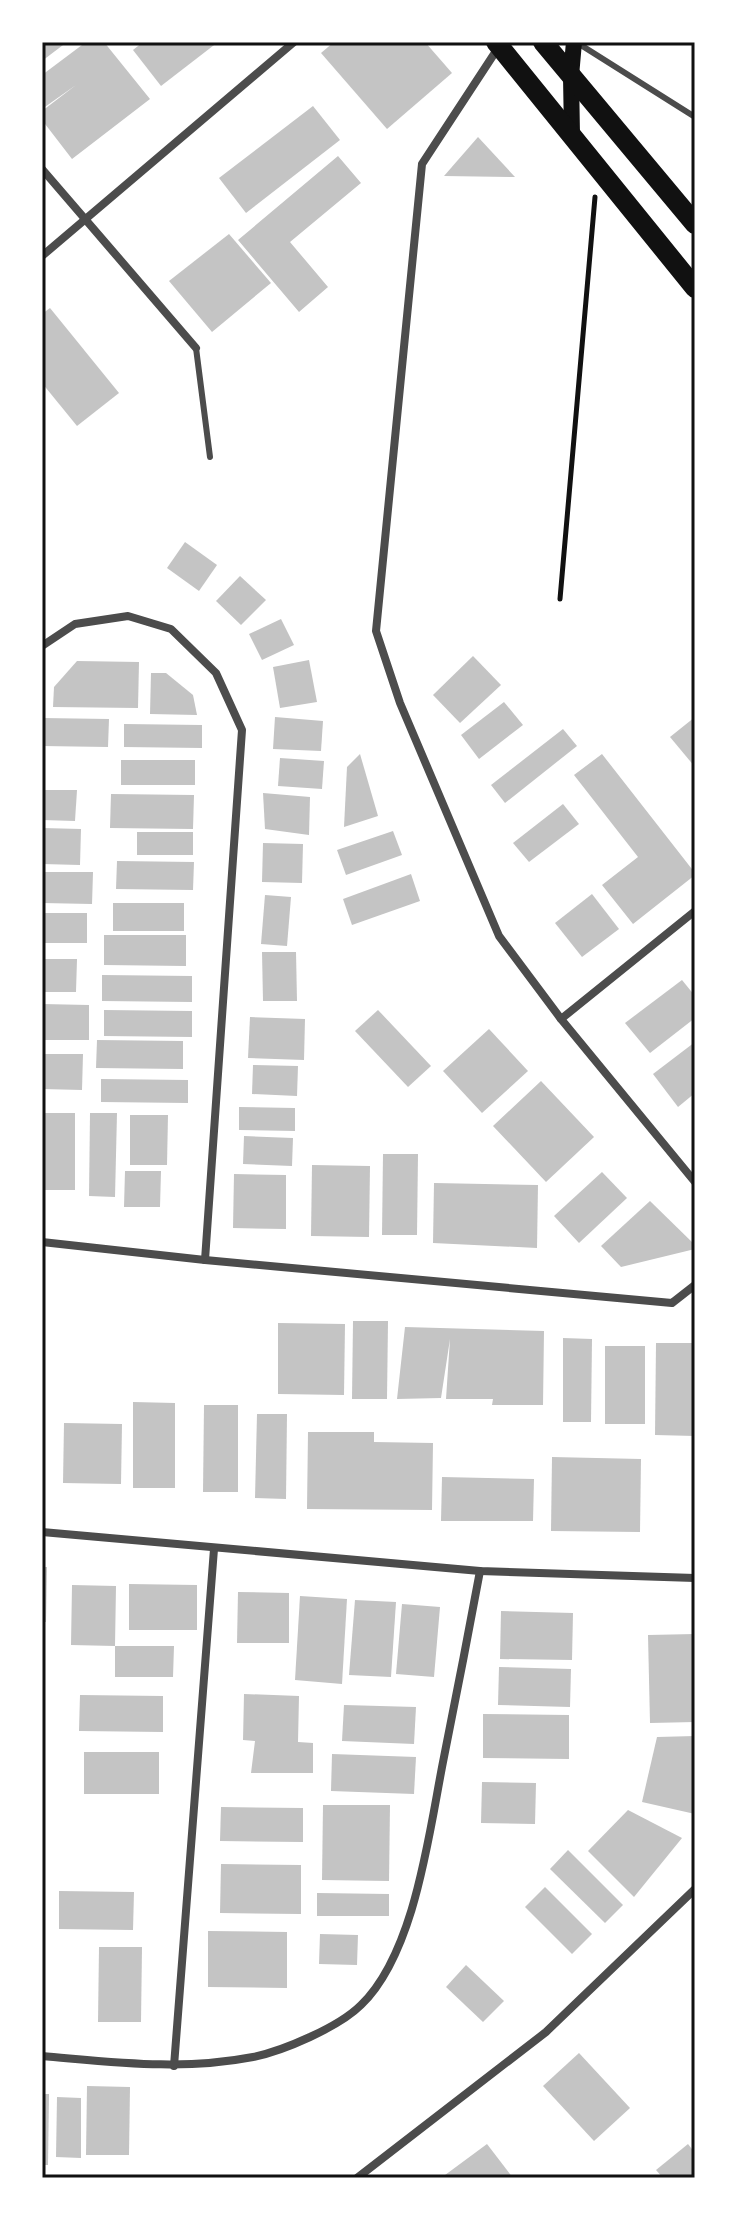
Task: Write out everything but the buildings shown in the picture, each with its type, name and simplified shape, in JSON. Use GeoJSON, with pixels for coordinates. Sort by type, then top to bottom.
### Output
{"type":"FeatureCollection","features":[{"type":"Feature","properties":{"kind":"main road"},"geometry":{"type":"LineString","coordinates":[[543,42],[695,224]]}},
{"type":"Feature","properties":{"kind":"main road"},"geometry":{"type":"LineString","coordinates":[[572,135],[571,76],[575,42]]}},
{"type":"Feature","properties":{"kind":"main road"},"geometry":{"type":"LineString","coordinates":[[498,44],[695,288]]}},
{"type":"Feature","properties":{"kind":"street"},"geometry":{"type":"LineString","coordinates":[[42,256],[294,42]]}},
{"type":"Feature","properties":{"kind":"street"},"geometry":{"type":"LineString","coordinates":[[498,44],[422,164],[376,631],[400,703],[499,936],[561,1019],[695,1182]]}},
{"type":"Feature","properties":{"kind":"street"},"geometry":{"type":"LineString","coordinates":[[42,169],[196,348]]}},
{"type":"Feature","properties":{"kind":"street"},"geometry":{"type":"LineString","coordinates":[[42,646],[75,624],[128,616],[171,629],[216,673],[242,730],[205,1260]]}},
{"type":"Feature","properties":{"kind":"street"},"geometry":{"type":"LineString","coordinates":[[561,1019],[695,911]]}},
{"type":"Feature","properties":{"kind":"street"},"geometry":{"type":"LineString","coordinates":[[42,1242],[672,1303],[695,1285]]}},
{"type":"Feature","properties":{"kind":"street"},"geometry":{"type":"LineString","coordinates":[[42,1532],[480,1571],[695,1578]]}},
{"type":"Feature","properties":{"kind":"street"},"geometry":{"type":"LineString","coordinates":[[174,2066],[214,1549]]}},
{"type":"Feature","properties":{"kind":"street"},"geometry":{"type":"LineString","coordinates":[[42,2056],[174,2066],[255,2057],[314,2036],[361,2005],[391,1963],[407,1926],[422,1870],[480,1571]]}},
{"type":"Feature","properties":{"kind":"street"},"geometry":{"type":"LineString","coordinates":[[357,2178],[546,2032],[695,1889]]}},
{"type":"Feature","properties":{"kind":"lane"},"geometry":{"type":"LineString","coordinates":[[575,42],[695,117]]}},
{"type":"Feature","properties":{"kind":"lane"},"geometry":{"type":"LineString","coordinates":[[196,348],[210,457]]}},
{"type":"Feature","properties":{"kind":"path"},"geometry":{"type":"LineString","coordinates":[[560,599],[598,167]]}}]}
